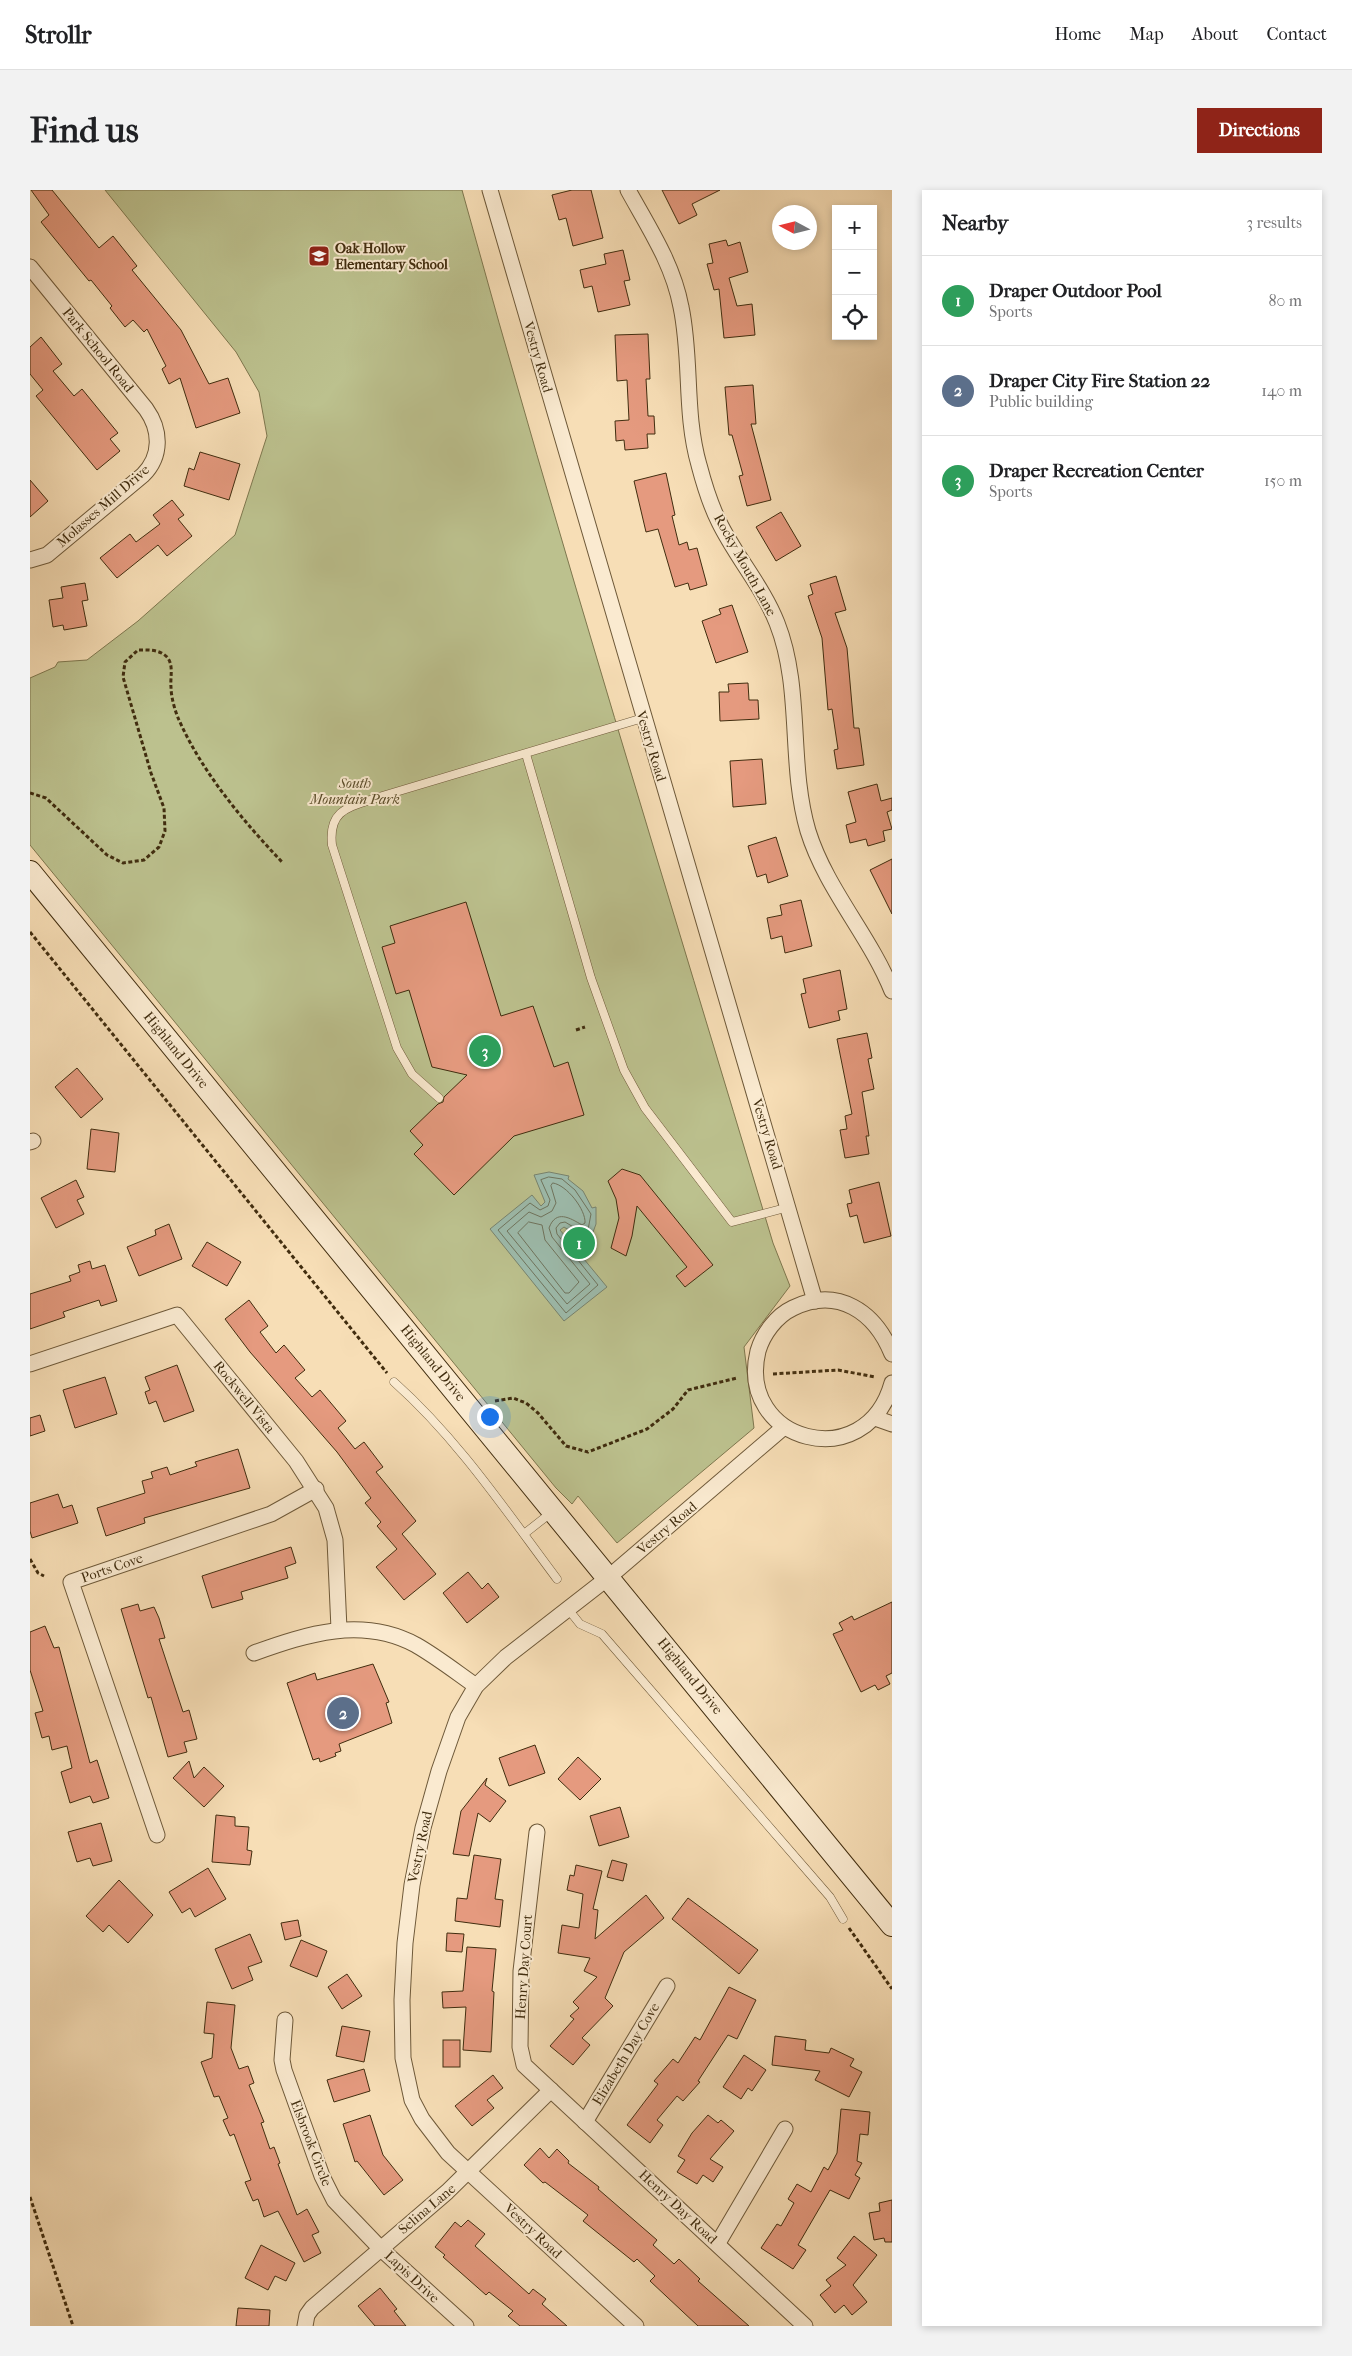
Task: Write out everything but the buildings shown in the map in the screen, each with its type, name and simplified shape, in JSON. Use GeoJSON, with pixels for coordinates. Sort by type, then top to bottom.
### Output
{"type":"FeatureCollection","features":[{"type":"Feature","properties":{"kind":"main road","name":"Highland Drive"},"geometry":{"type":"LineString","coordinates":[[30,872],[609,1576],[892,1925]]}},
{"type":"Feature","properties":{"kind":"street","name":"Vestry Road"},"geometry":{"type":"LineString","coordinates":[[490,190],[643,718],[789,1206],[815,1301]]}},
{"type":"Feature","properties":{"kind":"street","name":"Rocky Mouth Lane"},"geometry":{"type":"LineString","coordinates":[[628,190],[661,249],[677,288],[685,328],[688,407],[693,441],[713,507],[727,536],[767,600],[786,648],[801,794],[808,832],[825,869],[892,991]]}},
{"type":"Feature","properties":{"kind":"street","name":"Park School Road"},"geometry":{"type":"LineString","coordinates":[[30,267],[146,409],[154,422],[158,438]]}},
{"type":"Feature","properties":{"kind":"street","name":"Molasses Mill Drive"},"geometry":{"type":"LineString","coordinates":[[30,560],[47,555],[143,475],[155,458],[158,438]]}},
{"type":"Feature","properties":{"kind":"street"},"geometry":{"type":"LineString","coordinates":[[892,1354],[888,1332],[871,1318],[854,1307],[835,1301],[815,1301],[792,1308],[773,1322],[760,1342],[755,1366],[757,1389],[768,1410],[784,1427],[802,1436],[822,1440],[841,1438],[860,1430],[875,1418],[888,1399],[892,1384]]}},
{"type":"Feature","properties":{"kind":"street","name":"Rockwell Vista"},"geometry":{"type":"LineString","coordinates":[[30,1364],[177,1315],[316,1489],[326,1508],[335,1540],[339,1629]]}},
{"type":"Feature","properties":{"kind":"street"},"geometry":{"type":"LineString","coordinates":[[875,1418],[892,1424]]}},
{"type":"Feature","properties":{"kind":"street","name":"Vestry Road"},"geometry":{"type":"LineString","coordinates":[[636,2326],[469,2172],[433,2136],[412,2100],[403,2058],[402,2000],[411,1894],[423,1828],[439,1771],[458,1717],[476,1686],[506,1657],[609,1576],[784,1427]]}},
{"type":"Feature","properties":{"kind":"street","name":"Ports Cove"},"geometry":{"type":"LineString","coordinates":[[157,1835],[71,1582],[271,1514],[316,1489]]}},
{"type":"Feature","properties":{"kind":"street"},"geometry":{"type":"LineString","coordinates":[[254,1653],[294,1639],[339,1629],[377,1632],[414,1644],[476,1686]]}},
{"type":"Feature","properties":{"kind":"street","name":"Henry Day Court"},"geometry":{"type":"LineString","coordinates":[[537,1832],[522,1971],[520,2047],[524,2065],[551,2090]]}},
{"type":"Feature","properties":{"kind":"street","name":"Elizabeth Day Cove"},"geometry":{"type":"LineString","coordinates":[[585,2122],[668,1986]]}},
{"type":"Feature","properties":{"kind":"street","name":"Elsbrook Circle"},"geometry":{"type":"LineString","coordinates":[[285,2020],[282,2060],[284,2070],[322,2176],[342,2209],[380,2248]]}},
{"type":"Feature","properties":{"kind":"street","name":"Selina Lane"},"geometry":{"type":"LineString","coordinates":[[305,2326],[307,2315],[312,2308],[469,2172],[551,2090]]}},
{"type":"Feature","properties":{"kind":"street","name":"Henry Day Road"},"geometry":{"type":"LineString","coordinates":[[551,2090],[718,2243],[805,2326]]}},
{"type":"Feature","properties":{"kind":"street"},"geometry":{"type":"LineString","coordinates":[[718,2243],[786,2129]]}},
{"type":"Feature","properties":{"kind":"street","name":"Lapis Drive"},"geometry":{"type":"LineString","coordinates":[[380,2248],[466,2326]]}},
{"type":"Feature","properties":{"kind":"lane"},"geometry":{"type":"LineString","coordinates":[[439,1098],[412,1074],[396,1048],[332,845],[332,824],[344,810],[643,718]]}},
{"type":"Feature","properties":{"kind":"lane"},"geometry":{"type":"LineString","coordinates":[[526,754],[591,978],[610,1035],[633,1091],[673,1147],[732,1222],[789,1206]]}},
{"type":"Feature","properties":{"kind":"lane"},"geometry":{"type":"LineString","coordinates":[[394,1382],[414,1399],[459,1449],[557,1579]]}},
{"type":"Feature","properties":{"kind":"lane"},"geometry":{"type":"LineString","coordinates":[[524,1534],[554,1510]]}},
{"type":"Feature","properties":{"kind":"lane"},"geometry":{"type":"LineString","coordinates":[[568,1609],[580,1624],[602,1634],[830,1897],[843,1919]]}},
{"type":"Feature","properties":{"kind":"path"},"geometry":{"type":"LineString","coordinates":[[30,793],[46,798],[107,855],[123,863],[144,860],[159,847],[165,831],[164,808],[151,773],[123,677],[125,662],[138,650],[156,650],[168,658],[171,667],[170,688],[178,719],[195,749],[256,835],[282,862]]}},
{"type":"Feature","properties":{"kind":"path"},"geometry":{"type":"LineString","coordinates":[[30,932],[394,1382]]}},
{"type":"Feature","properties":{"kind":"path"},"geometry":{"type":"LineString","coordinates":[[576,1030],[585,1027]]}},
{"type":"Feature","properties":{"kind":"path"},"geometry":{"type":"LineString","coordinates":[[773,1374],[838,1370],[875,1377]]}},
{"type":"Feature","properties":{"kind":"path"},"geometry":{"type":"LineString","coordinates":[[495,1401],[514,1398],[526,1403],[538,1413],[566,1446],[588,1452],[647,1429],[673,1408],[688,1390],[737,1378]]}},
{"type":"Feature","properties":{"kind":"path"},"geometry":{"type":"LineString","coordinates":[[30,1560],[38,1573],[44,1576]]}},
{"type":"Feature","properties":{"kind":"path"},"geometry":{"type":"LineString","coordinates":[[843,1919],[892,1989]]}},
{"type":"Feature","properties":{"kind":"path"},"geometry":{"type":"LineString","coordinates":[[30,2197],[73,2326]]}},
{"type":"Feature","properties":{"kind":"green space","name":"South Mountain Park"},"geometry":{"type":"Polygon","coordinates":[[[105,190],[462,190],[614,718],[773,1243],[790,1286],[744,1347],[754,1428],[617,1543],[578,1496],[572,1504],[556,1488],[30,845],[30,678],[55,667],[58,662],[87,660],[138,621],[235,535],[267,436],[259,392],[236,352],[105,190]]]}},
{"type":"Feature","properties":{"kind":"water"},"geometry":{"type":"Polygon","coordinates":[[[549,1172],[569,1176],[568,1179],[583,1191],[592,1208],[596,1207],[596,1224],[589,1243],[564,1227],[560,1230],[607,1287],[564,1321],[490,1229],[532,1195],[541,1206],[545,1202],[534,1175],[549,1172]]]}},
{"type":"Feature","properties":{"kind":"place","name":"Oak Hollow Elementary School"},"geometry":{"type":"Point","coordinates":[319,256]}},
{"type":"Feature","properties":{"kind":"place","name":"Draper Recreation Center"},"geometry":{"type":"Point","coordinates":[485,1051]}},
{"type":"Feature","properties":{"kind":"place","name":"Draper Outdoor Pool"},"geometry":{"type":"Point","coordinates":[579,1243]}},
{"type":"Feature","properties":{"kind":"place","name":"Draper City Fire Station 22"},"geometry":{"type":"Point","coordinates":[343,1713]}}]}
